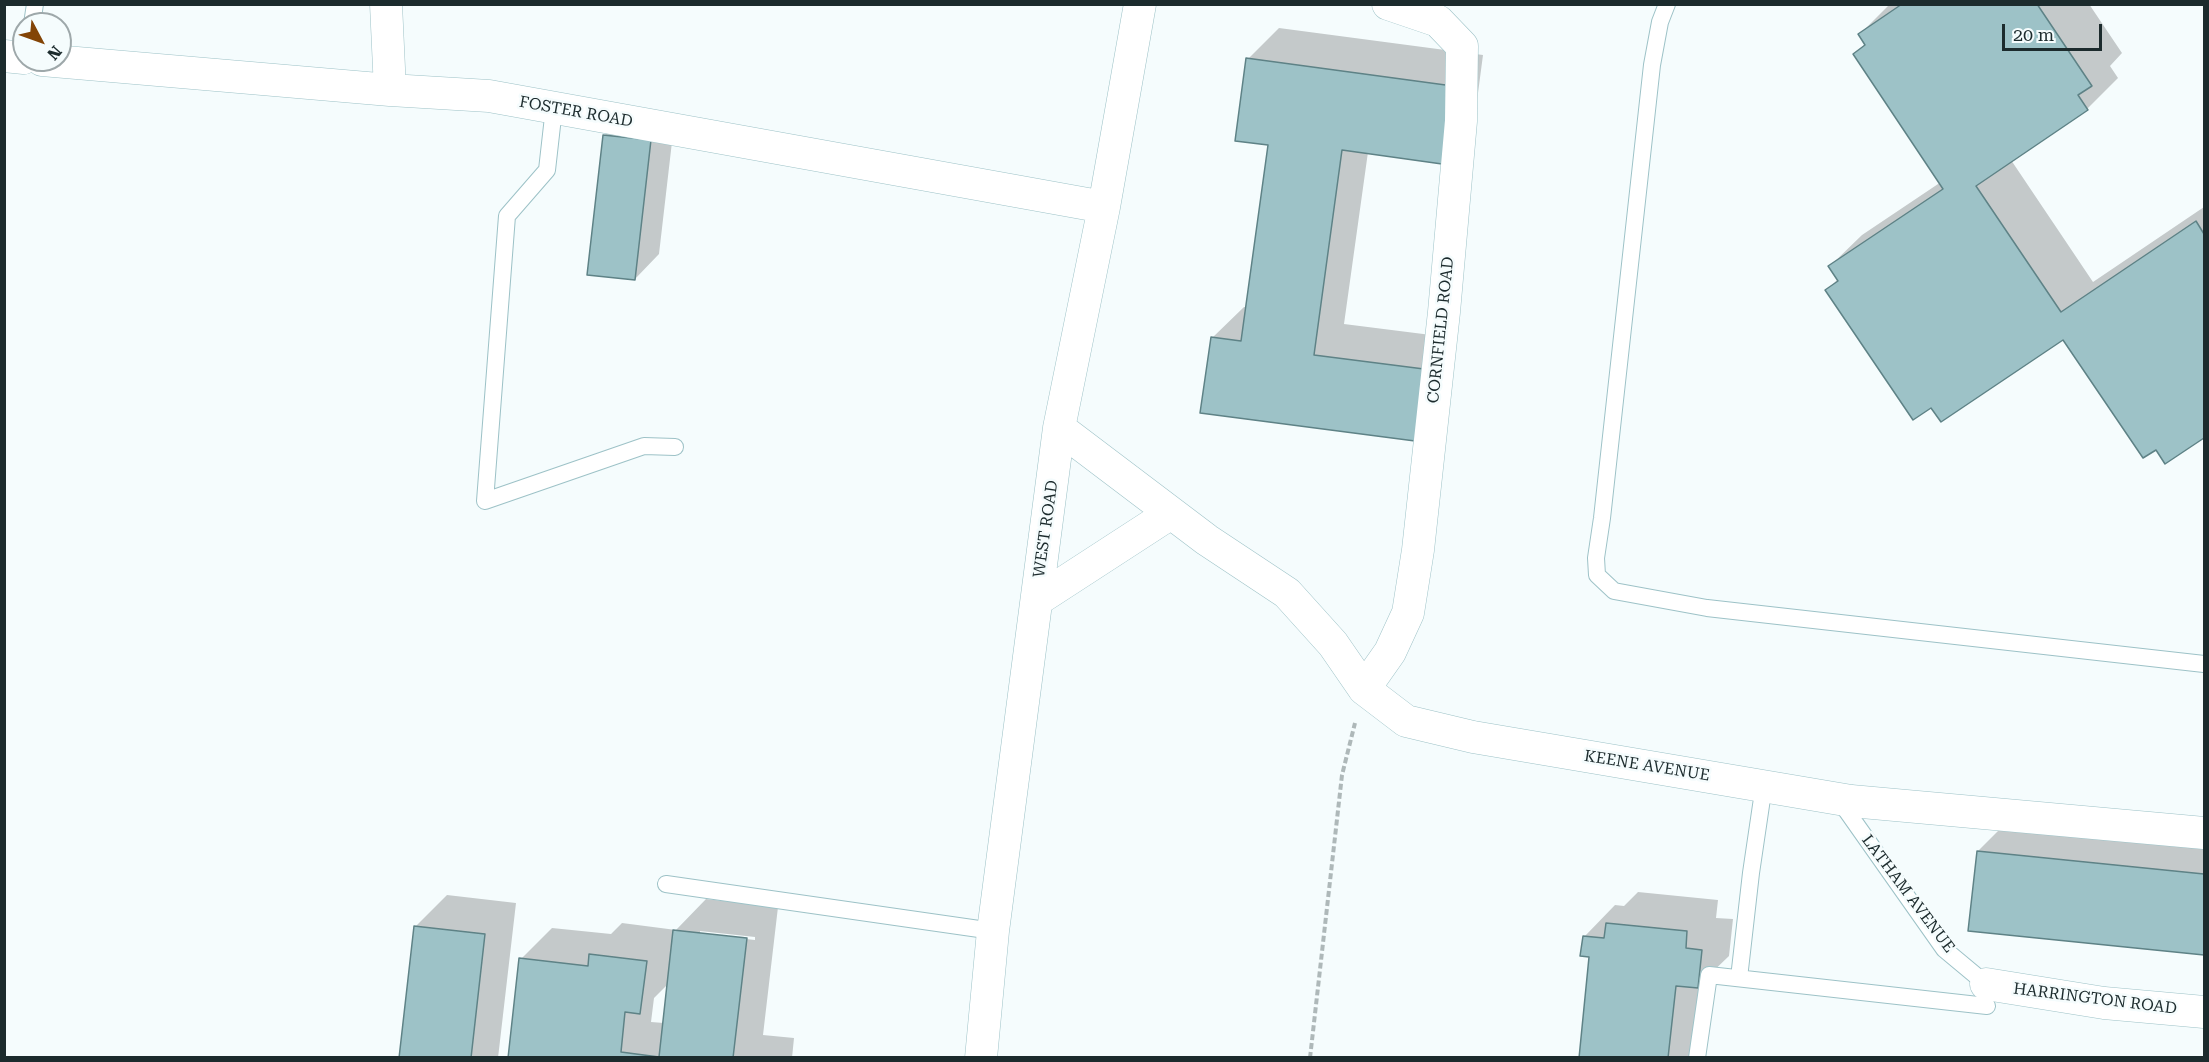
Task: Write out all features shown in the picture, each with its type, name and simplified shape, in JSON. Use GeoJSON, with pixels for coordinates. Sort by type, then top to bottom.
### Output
{"type":"FeatureCollection","features":[{"type":"Feature","properties":{"kind":"street"},"geometry":{"type":"LineString","coordinates":[[386,4],[390,90]]}},
{"type":"Feature","properties":{"kind":"street","name":"WEST ROAD"},"geometry":{"type":"LineString","coordinates":[[981,1058],[993,931],[1059,428],[1104,207],[1140,4]]}},
{"type":"Feature","properties":{"kind":"street","name":"CORNFIELD ROAD"},"geometry":{"type":"LineString","coordinates":[[1364,688],[1390,652],[1408,613],[1418,550],[1444,312],[1461,121],[1462,46],[1438,21],[1388,4]]}},
{"type":"Feature","properties":{"kind":"street","name":"FOSTER ROAD"},"geometry":{"type":"LineString","coordinates":[[72,63],[390,90],[489,96],[1104,207]]}},
{"type":"Feature","properties":{"kind":"street","name":"KEENE AVENUE"},"geometry":{"type":"LineString","coordinates":[[1059,428],[1207,540],[1287,593],[1333,644],[1364,688],[1406,721],[1462,735],[1851,801],[2205,833]]}},
{"type":"Feature","properties":{"kind":"street"},"geometry":{"type":"LineString","coordinates":[[1037,600],[1171,513]]}},
{"type":"Feature","properties":{"kind":"street","name":"HARRINGTON ROAD"},"geometry":{"type":"LineString","coordinates":[[1986,995],[2205,1012]]}},
{"type":"Feature","properties":{"kind":"lane"},"geometry":{"type":"LineString","coordinates":[[1667,4],[1660,22],[1652,65],[1596,558],[1597,575],[1614,591],[1707,608],[2205,664]]}},
{"type":"Feature","properties":{"kind":"lane"},"geometry":{"type":"LineString","coordinates":[[554,108],[547,171],[507,216],[485,501],[644,446],[675,447]]}},
{"type":"Feature","properties":{"kind":"lane"},"geometry":{"type":"LineString","coordinates":[[1739,978],[1764,785]]}},
{"type":"Feature","properties":{"kind":"lane","name":"LATHAM AVENUE"},"geometry":{"type":"LineString","coordinates":[[1837,797],[1944,949],[1986,995]]}},
{"type":"Feature","properties":{"kind":"lane"},"geometry":{"type":"LineString","coordinates":[[666,884],[993,931]]}},
{"type":"Feature","properties":{"kind":"lane"},"geometry":{"type":"LineString","coordinates":[[1697,1058],[1709,975],[1986,995]]}},
{"type":"Feature","properties":{"kind":"path"},"geometry":{"type":"LineString","coordinates":[[1310,1058],[1342,775],[1364,688]]}},
{"type":"Feature","properties":{"kind":"building"},"geometry":{"type":"Polygon","coordinates":[[[1902,4],[2037,4],[2092,86],[2078,95],[2088,110],[1976,186],[2061,312],[2196,221],[2204,234],[2204,438],[2165,464],[2156,450],[2143,458],[2063,340],[1941,422],[1931,408],[1913,420],[1825,290],[1838,281],[1828,266],[1943,189],[1853,54],[1865,45],[1858,34],[1902,4]]]}},
{"type":"Feature","properties":{"kind":"building"},"geometry":{"type":"Polygon","coordinates":[[[1246,58],[1453,86],[1442,164],[1342,150],[1314,355],[1424,369],[1415,441],[1200,413],[1211,337],[1241,341],[1268,145],[1235,141],[1246,58]]]}},
{"type":"Feature","properties":{"kind":"building"},"geometry":{"type":"Polygon","coordinates":[[[603,135],[651,140],[635,280],[587,275],[603,135]]]}},
{"type":"Feature","properties":{"kind":"building"},"geometry":{"type":"Polygon","coordinates":[[[1977,851],[2204,874],[2204,955],[1968,931],[1977,851]]]}},
{"type":"Feature","properties":{"kind":"building"},"geometry":{"type":"Polygon","coordinates":[[[1606,923],[1687,931],[1686,948],[1702,950],[1698,988],[1676,986],[1668,1058],[1579,1058],[1589,957],[1580,956],[1583,936],[1604,938],[1606,923]]]}},
{"type":"Feature","properties":{"kind":"building"},"geometry":{"type":"Polygon","coordinates":[[[414,926],[485,934],[471,1058],[399,1058],[414,926]]]}},
{"type":"Feature","properties":{"kind":"building"},"geometry":{"type":"Polygon","coordinates":[[[673,930],[747,938],[733,1058],[508,1058],[519,958],[588,966],[589,954],[647,961],[640,1014],[625,1012],[621,1052],[659,1057],[673,930]]]}}]}
